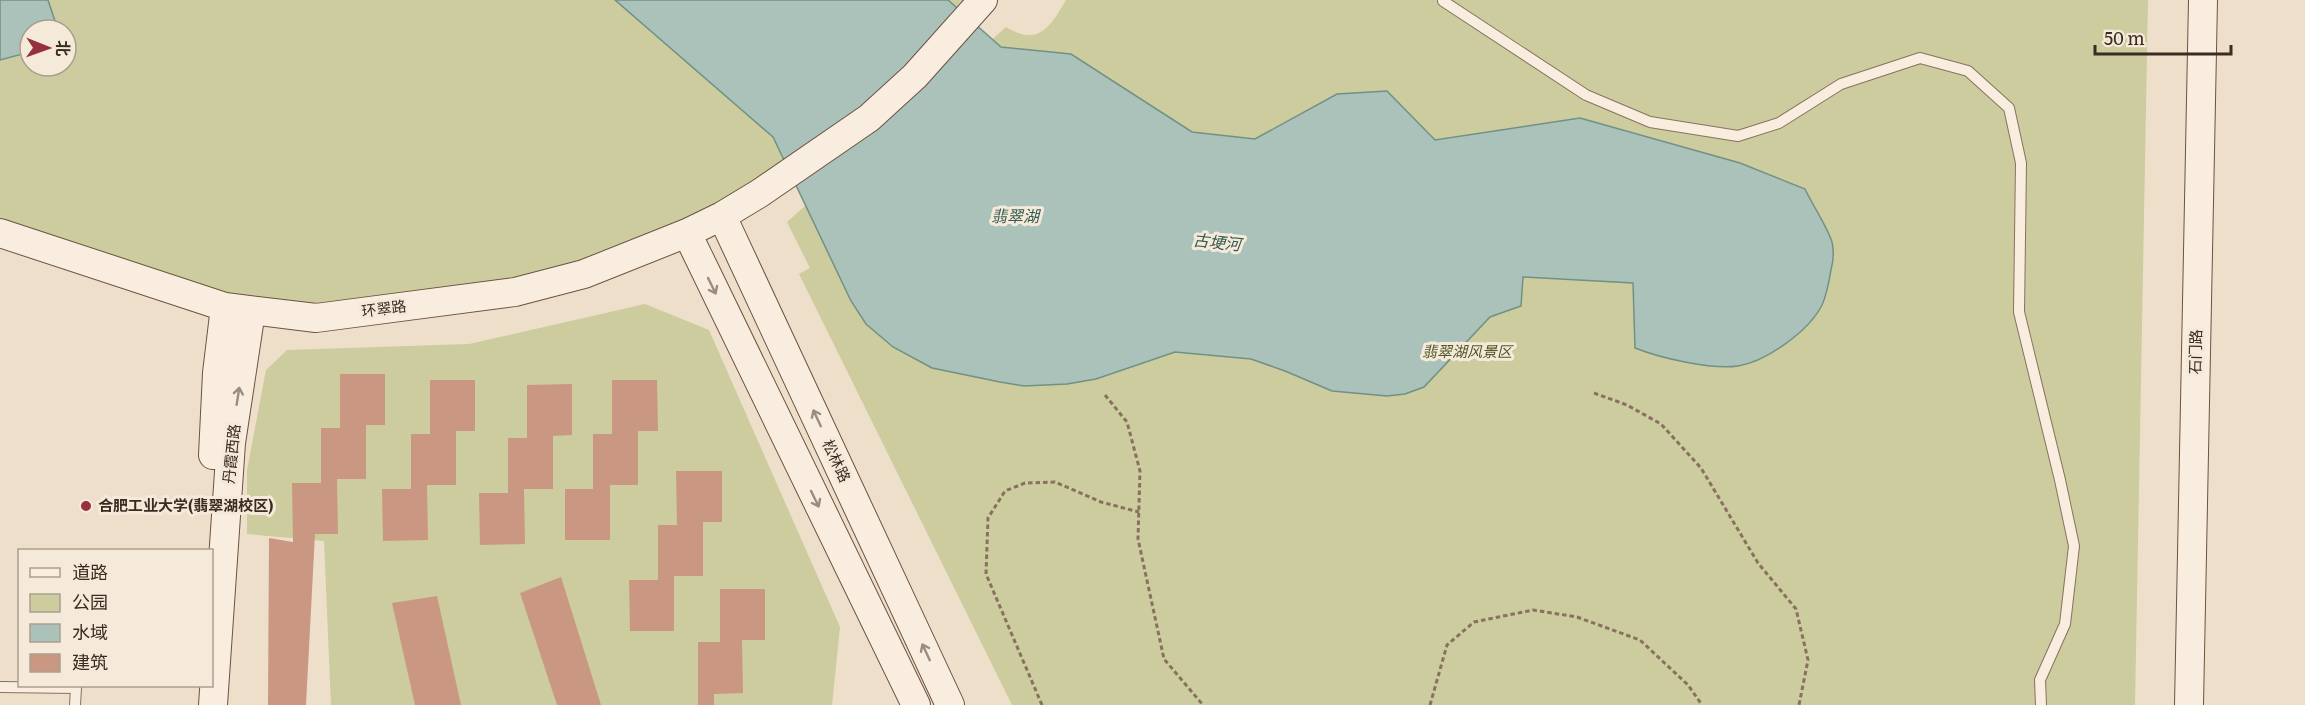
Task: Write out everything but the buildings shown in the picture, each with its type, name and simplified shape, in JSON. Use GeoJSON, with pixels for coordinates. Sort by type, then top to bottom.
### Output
{"type":"FeatureCollection","features":[{"type":"Feature","properties":{"kind":"street","name":"环翠路"},"geometry":{"type":"LineString","coordinates":[[0,233],[238,309],[316,318],[515,292],[584,274],[687,233],[722,216],[760,193],[868,118],[915,76],[983,0]]}},
{"type":"Feature","properties":{"kind":"street","name":"石门路"},"geometry":{"type":"LineString","coordinates":[[2189,705],[2204,0]]}},
{"type":"Feature","properties":{"kind":"street","name":"松林路"},"geometry":{"type":"LineString","coordinates":[[722,216],[951,705]]}},
{"type":"Feature","properties":{"kind":"street"},"geometry":{"type":"LineString","coordinates":[[687,233],[916,705]]}},
{"type":"Feature","properties":{"kind":"street","name":"丹霞西路"},"geometry":{"type":"LineString","coordinates":[[209,549],[217,373],[238,309]]}},
{"type":"Feature","properties":{"kind":"street","name":"丹霞西路"},"geometry":{"type":"LineString","coordinates":[[213,705],[238,309]]}},
{"type":"Feature","properties":{"kind":"street"},"geometry":{"type":"LineString","coordinates":[[202,705],[203,687]]}},
{"type":"Feature","properties":{"kind":"lane"},"geometry":{"type":"LineString","coordinates":[[1443,1],[1586,95],[1650,122],[1738,136],[1779,123],[1841,84],[1920,58],[1968,71],[2009,108],[2021,163],[2019,312],[2074,546],[2065,624],[2040,680],[2042,705]]}},
{"type":"Feature","properties":{"kind":"lane"},"geometry":{"type":"LineString","coordinates":[[0,687],[76,688],[75,705]]}},
{"type":"Feature","properties":{"kind":"path"},"geometry":{"type":"LineString","coordinates":[[1594,393],[1627,405],[1661,424],[1701,468],[1758,563],[1796,609],[1808,660],[1799,705]]}},
{"type":"Feature","properties":{"kind":"path"},"geometry":{"type":"LineString","coordinates":[[1105,395],[1127,422],[1140,471],[1138,539],[1164,659],[1203,705]]}},
{"type":"Feature","properties":{"kind":"path"},"geometry":{"type":"LineString","coordinates":[[1042,705],[986,574],[988,518],[1005,490],[1025,483],[1055,482],[1101,502],[1139,512]]}},
{"type":"Feature","properties":{"kind":"path"},"geometry":{"type":"LineString","coordinates":[[1430,705],[1447,645],[1474,622],[1533,610],[1577,618],[1640,640],[1688,685],[1702,705]]}},
{"type":"Feature","properties":{"kind":"green space"},"geometry":{"type":"Polygon","coordinates":[[[0,0],[983,0],[760,193],[584,274],[316,318],[0,233],[0,0]]]}},
{"type":"Feature","properties":{"kind":"green space","name":"翡翠湖风景区"},"geometry":{"type":"Polygon","coordinates":[[[1066,0],[2148,0],[2135,705],[1012,705],[799,274],[810,268],[787,222],[1006,27],[1027,35],[1042,31],[1049,26],[1066,0]]]}},
{"type":"Feature","properties":{"kind":"green space"},"geometry":{"type":"Polygon","coordinates":[[[645,304],[709,330],[840,627],[832,705],[331,705],[324,541],[247,534],[247,470],[266,370],[287,350],[469,344],[645,304]]]}},
{"type":"Feature","properties":{"kind":"water"},"geometry":{"type":"Polygon","coordinates":[[[0,0],[48,0],[54,18],[18,18],[18,55],[0,60],[0,0]]]}},
{"type":"Feature","properties":{"kind":"water","name":"翡翠湖"},"geometry":{"type":"Polygon","coordinates":[[[615,0],[948,0],[1001,47],[1071,54],[1192,132],[1255,139],[1337,94],[1387,91],[1435,140],[1580,118],[1740,163],[1805,189],[1832,242],[1833,260],[1828,288],[1816,315],[1786,343],[1762,358],[1727,367],[1686,362],[1635,348],[1633,283],[1523,277],[1521,306],[1490,317],[1424,387],[1405,394],[1387,396],[1332,391],[1251,359],[1175,352],[1096,379],[1067,384],[1024,386],[932,368],[893,347],[866,324],[851,301],[773,137],[615,0]]]}},
{"type":"Feature","properties":{"kind":"place","name":"合肥工业大学(翡翠湖校区)"},"geometry":{"type":"Point","coordinates":[86,506]}},
{"type":"Feature","properties":{"kind":"water label","name":"古埂河"},"geometry":{"type":"Point","coordinates":[1217,242]}}]}
